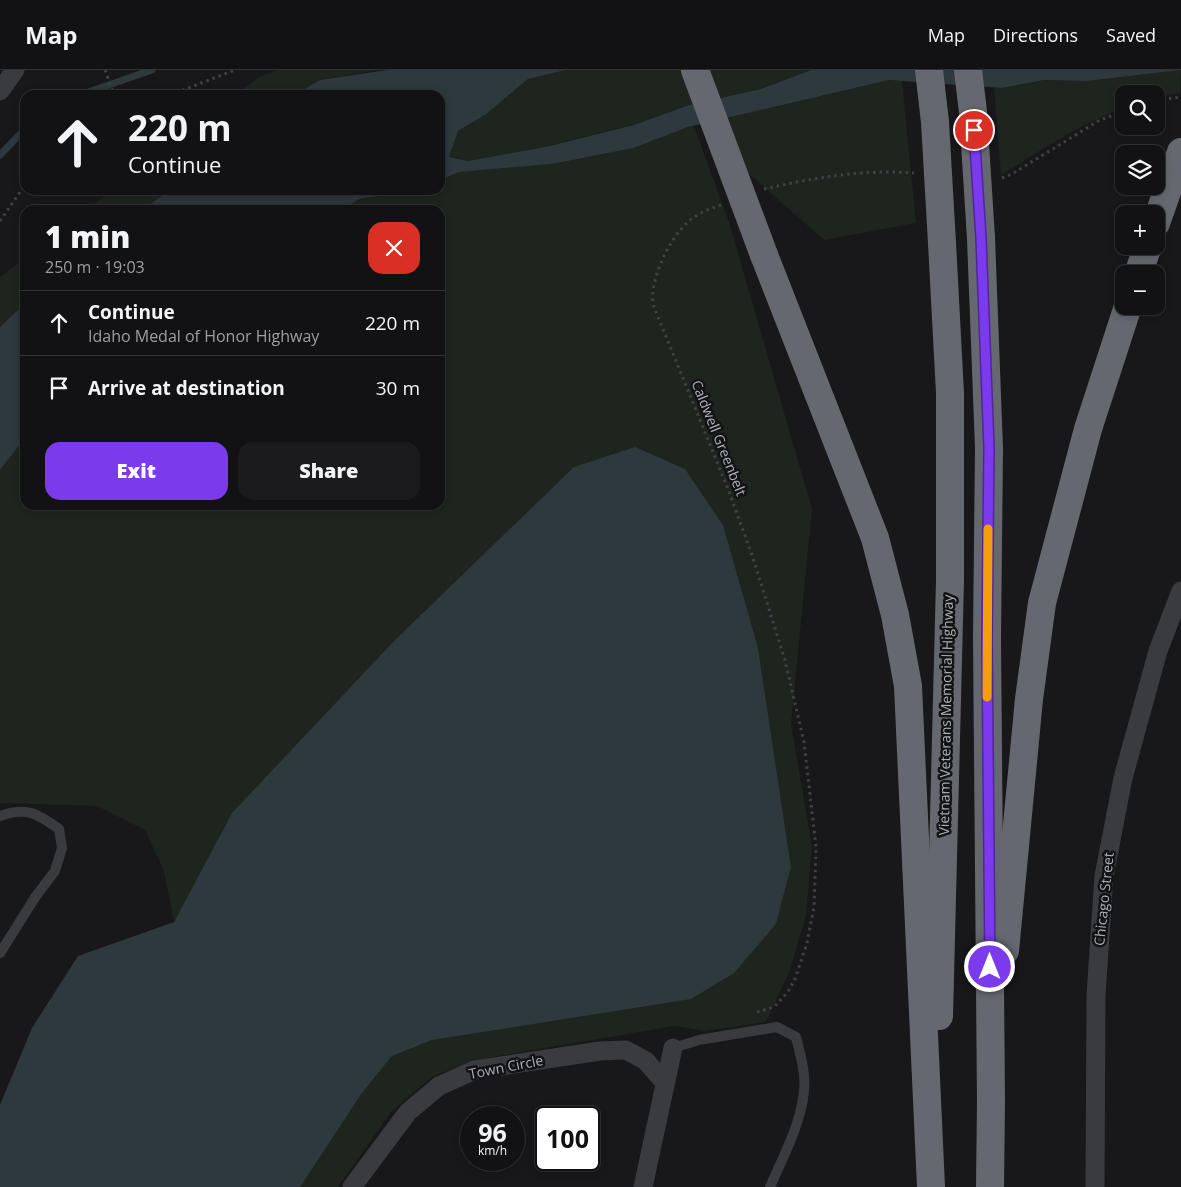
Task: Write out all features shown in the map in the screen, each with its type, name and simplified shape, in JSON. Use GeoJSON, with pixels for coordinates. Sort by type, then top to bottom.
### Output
{"type":"FeatureCollection","features":[{"type":"Feature","properties":{"kind":"highway"},"geometry":{"type":"LineString","coordinates":[[695,70],[764,255],[875,538],[895,615],[908,686],[931,1187]]}},
{"type":"Feature","properties":{"kind":"highway","name":"Vietnam Veterans Memorial Highway"},"geometry":{"type":"LineString","coordinates":[[929,70],[935,122],[950,393],[950,580],[935,1187]]}},
{"type":"Feature","properties":{"kind":"highway"},"geometry":{"type":"LineString","coordinates":[[968,70],[973,112],[981,238],[989,448],[987,638],[990,1187]]}},
{"type":"Feature","properties":{"kind":"highway"},"geometry":{"type":"LineString","coordinates":[[1162,205],[1179,159]]}},
{"type":"Feature","properties":{"kind":"highway"},"geometry":{"type":"LineString","coordinates":[[991,1102],[1029,699],[1042,603],[1088,429],[1125,315]]}},
{"type":"Feature","properties":{"kind":"street"},"geometry":{"type":"LineString","coordinates":[[0,91],[16,70]]}},
{"type":"Feature","properties":{"kind":"street","name":"Chicago Street"},"geometry":{"type":"LineString","coordinates":[[1095,1187],[1096,995],[1104,876],[1123,778],[1158,651],[1181,591]]}},
{"type":"Feature","properties":{"kind":"street"},"geometry":{"type":"LineString","coordinates":[[643,1187],[674,1048]]}},
{"type":"Feature","properties":{"kind":"street","name":"Town Circle"},"geometry":{"type":"LineString","coordinates":[[352,1187],[408,1112],[439,1086],[475,1070],[600,1050],[626,1050],[646,1061],[665,1083]]}},
{"type":"Feature","properties":{"kind":"lane"},"geometry":{"type":"LineString","coordinates":[[0,816],[13,811],[37,814],[60,829],[62,848],[55,871],[36,896],[0,953]]}},
{"type":"Feature","properties":{"kind":"lane"},"geometry":{"type":"LineString","coordinates":[[674,1048],[699,1040],[777,1027],[796,1037],[803,1064],[804,1091],[799,1118],[770,1187]]}},
{"type":"Feature","properties":{"kind":"path"},"geometry":{"type":"LineString","coordinates":[[183,90],[235,70]]}},
{"type":"Feature","properties":{"kind":"path"},"geometry":{"type":"LineString","coordinates":[[106,71],[112,90]]}},
{"type":"Feature","properties":{"kind":"path"},"geometry":{"type":"LineString","coordinates":[[1165,99],[1181,97]]}},
{"type":"Feature","properties":{"kind":"path"},"geometry":{"type":"LineString","coordinates":[[998,179],[1012,174],[1100,120],[1115,114]]}},
{"type":"Feature","properties":{"kind":"path"},"geometry":{"type":"LineString","coordinates":[[756,192],[809,179],[861,172],[915,173]]}},
{"type":"Feature","properties":{"kind":"path"},"geometry":{"type":"LineString","coordinates":[[0,221],[20,192]]}},
{"type":"Feature","properties":{"kind":"path","name":"Caldwell Greenbelt"},"geometry":{"type":"LineString","coordinates":[[723,204],[707,210],[688,222],[673,238],[661,264],[653,292],[654,307],[728,489],[752,555],[785,660],[804,742],[816,847],[814,907],[807,943],[795,979],[788,992],[774,1007],[749,1015]]}},
{"type":"Feature","properties":{"kind":"shaded area"},"geometry":{"type":"Polygon","coordinates":[[[277,70],[379,70],[320,80],[303,90],[242,90],[259,77],[277,70]]]}},
{"type":"Feature","properties":{"kind":"shaded area"},"geometry":{"type":"Polygon","coordinates":[[[387,70],[566,70],[528,79],[485,115],[458,131],[449,157],[468,161],[550,146],[634,125],[689,105],[761,89],[811,70],[1181,70],[1087,81],[1044,80],[1002,88],[889,80],[688,127],[633,148],[552,164],[459,172],[445,178],[445,90],[303,90],[320,80],[387,70]]]}},
{"type":"Feature","properties":{"kind":"shaded area"},"geometry":{"type":"Polygon","coordinates":[[[566,70],[811,70],[761,89],[689,105],[634,125],[550,146],[468,161],[449,157],[458,131],[485,115],[528,79],[566,70]]]}},
{"type":"Feature","properties":{"kind":"shaded area"},"geometry":{"type":"Polygon","coordinates":[[[1181,70],[1180,93],[1165,96],[1165,85],[1115,85],[1115,111],[1076,130],[1001,175],[994,88],[1044,80],[1087,81],[1181,70]]]}},
{"type":"Feature","properties":{"kind":"shaded area"},"geometry":{"type":"Polygon","coordinates":[[[889,80],[902,81],[916,223],[824,240],[748,173],[727,118],[889,80]]]}},
{"type":"Feature","properties":{"kind":"shaded area"},"geometry":{"type":"Polygon","coordinates":[[[694,126],[729,222],[812,509],[791,724],[812,846],[806,916],[789,973],[766,1022],[705,1031],[674,1026],[481,1059],[433,1076],[391,1112],[338,1187],[300,1187],[362,1093],[392,1056],[432,1040],[776,924],[791,867],[758,648],[232,813],[174,922],[164,871],[145,830],[97,806],[0,803],[0,470],[20,444],[20,510],[445,510],[445,205],[349,205],[362,198],[389,195],[445,195],[445,178],[459,172],[552,164],[694,126]]]}},
{"type":"Feature","properties":{"kind":"shaded area"},"geometry":{"type":"Polygon","coordinates":[[[106,195],[163,195],[149,205],[92,205],[106,195]]]}},
{"type":"Feature","properties":{"kind":"shaded area"},"geometry":{"type":"Polygon","coordinates":[[[163,195],[389,195],[362,198],[349,205],[149,205],[163,195]]]}},
{"type":"Feature","properties":{"kind":"shaded area"},"geometry":{"type":"Polygon","coordinates":[[[20,262],[20,308],[0,327],[0,277],[20,262]]]}},
{"type":"Feature","properties":{"kind":"shaded area"},"geometry":{"type":"Polygon","coordinates":[[[20,308],[20,444],[0,470],[0,327],[20,308]]]}},
{"type":"Feature","properties":{"kind":"shaded area"},"geometry":{"type":"Polygon","coordinates":[[[635,447],[685,469],[723,525],[758,648],[791,867],[776,924],[734,973],[691,999],[432,1040],[392,1056],[362,1093],[300,1187],[0,1187],[0,1105],[32,1028],[78,956],[174,922],[232,813],[394,641],[574,467],[635,447]]]}},
{"type":"Feature","properties":{"kind":"waterway"},"geometry":{"type":"LineString","coordinates":[[94,90],[152,70]]}},
{"type":"Feature","properties":{"kind":"waterway"},"geometry":{"type":"LineString","coordinates":[[0,155],[20,134]]}},
{"type":"Feature","properties":{"kind":"slow traffic"},"geometry":{"type":"LineString","coordinates":[[987,697],[988,529]]}},
{"type":"Feature","properties":{"kind":"route"},"geometry":{"type":"LineString","coordinates":[[974,130],[981,238],[989,448],[987,638],[990,967]]}}]}
